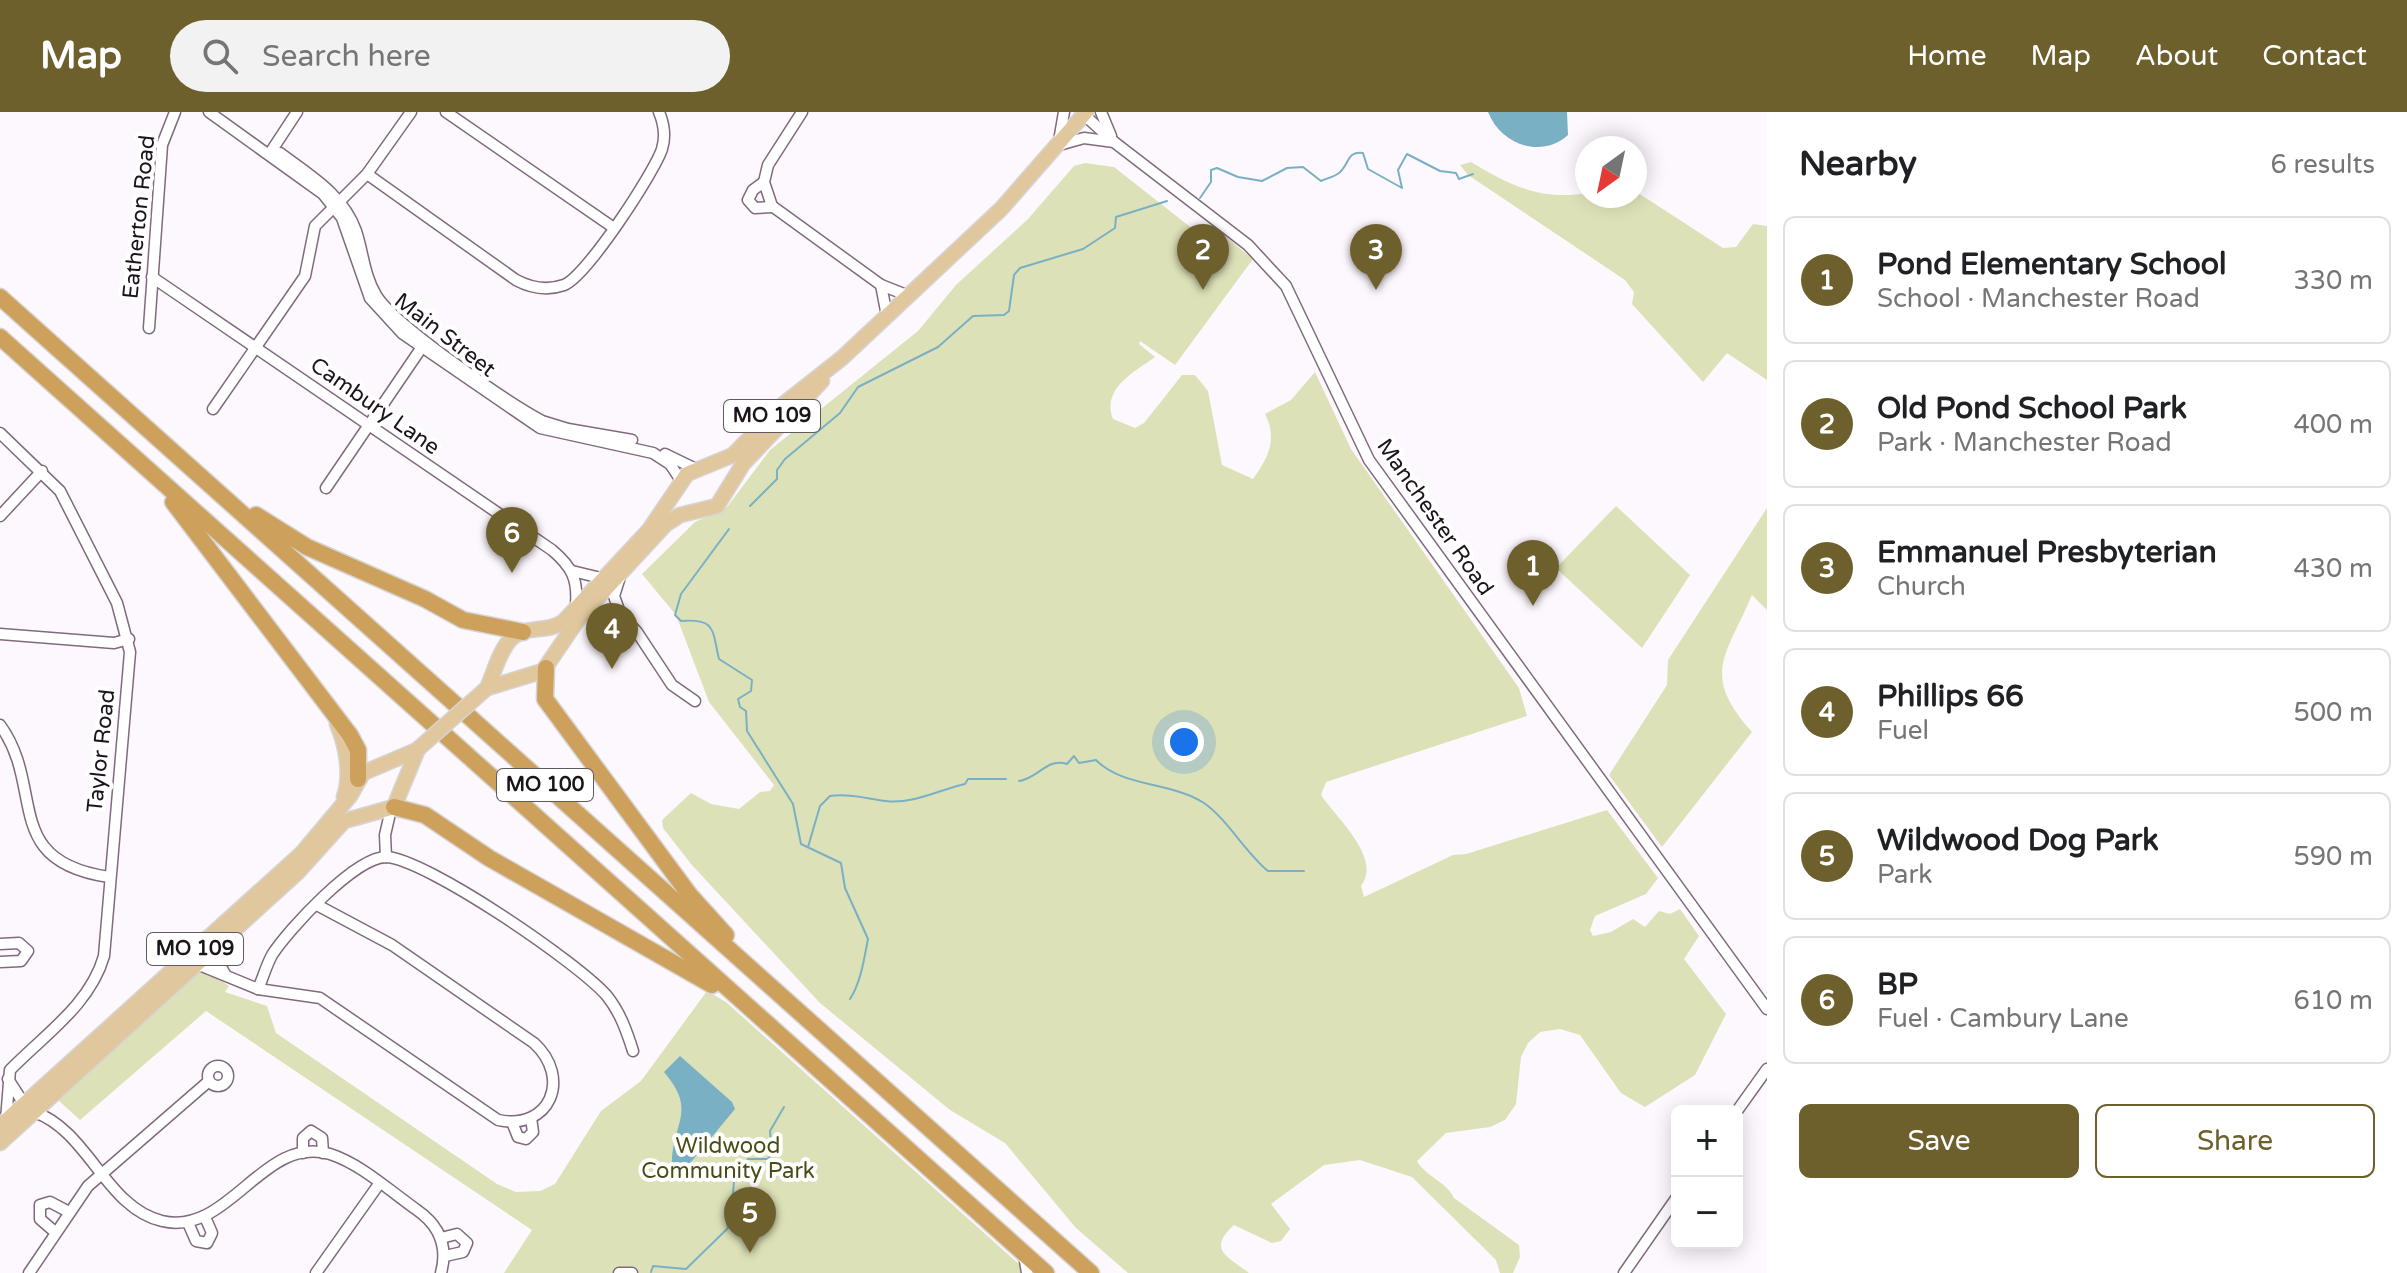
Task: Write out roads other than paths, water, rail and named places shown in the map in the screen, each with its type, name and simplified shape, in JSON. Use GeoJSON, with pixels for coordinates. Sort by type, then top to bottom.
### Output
{"type":"FeatureCollection","features":[{"type":"Feature","properties":{"kind":"highway","name":"MO 100"},"geometry":{"type":"LineString","coordinates":[[0,297],[1091,1273]]}},
{"type":"Feature","properties":{"kind":"highway","name":"MO 100"},"geometry":{"type":"LineString","coordinates":[[0,337],[1046,1273]]}},
{"type":"Feature","properties":{"kind":"highway"},"geometry":{"type":"LineString","coordinates":[[142,464],[222,564],[358,750],[357,782]]}},
{"type":"Feature","properties":{"kind":"highway"},"geometry":{"type":"LineString","coordinates":[[212,486],[307,547],[425,599],[463,620],[527,632]]}},
{"type":"Feature","properties":{"kind":"highway"},"geometry":{"type":"LineString","coordinates":[[547,665],[545,699],[689,894],[763,980]]}},
{"type":"Feature","properties":{"kind":"highway"},"geometry":{"type":"LineString","coordinates":[[393,808],[425,815],[489,858],[668,958],[757,1014]]}},
{"type":"Feature","properties":{"kind":"main road","name":"MO 109"},"geometry":{"type":"LineString","coordinates":[[487,688],[529,678],[547,665],[601,578],[649,530],[682,483],[698,468],[733,455],[780,407],[842,358],[1001,209],[1084,113]]}},
{"type":"Feature","properties":{"kind":"main road","name":"MO 109"},"geometry":{"type":"LineString","coordinates":[[29,1108],[290,865],[338,811],[366,771],[418,749],[487,688],[513,637],[557,627],[620,577],[673,518],[717,506],[753,452],[796,411],[842,358]]}},
{"type":"Feature","properties":{"kind":"main road"},"geometry":{"type":"LineString","coordinates":[[698,468],[717,473],[723,482],[724,493]]}},
{"type":"Feature","properties":{"kind":"main road"},"geometry":{"type":"LineString","coordinates":[[682,483],[687,504],[704,511]]}},
{"type":"Feature","properties":{"kind":"main road"},"geometry":{"type":"LineString","coordinates":[[527,632],[547,643],[547,665]]}},
{"type":"Feature","properties":{"kind":"main road"},"geometry":{"type":"LineString","coordinates":[[506,646],[504,657],[509,668],[529,678]]}},
{"type":"Feature","properties":{"kind":"main road"},"geometry":{"type":"LineString","coordinates":[[336,720],[345,745],[348,781],[338,811]]}},
{"type":"Feature","properties":{"kind":"main road","name":"MO 109"},"geometry":{"type":"LineString","coordinates":[[29,1108],[49,1099],[216,947],[297,873],[344,821],[393,808],[418,749]]}},
{"type":"Feature","properties":{"kind":"main road"},"geometry":{"type":"LineString","coordinates":[[381,767],[394,773],[401,786]]}},
{"type":"Feature","properties":{"kind":"main road"},"geometry":{"type":"LineString","coordinates":[[357,782],[358,801],[371,812]]}},
{"type":"Feature","properties":{"kind":"main road"},"geometry":{"type":"LineString","coordinates":[[0,1143],[9,1124],[29,1108]]}},
{"type":"Feature","properties":{"kind":"street","name":"Eatherton Road"},"geometry":{"type":"LineString","coordinates":[[149,328],[162,145],[175,112]]}},
{"type":"Feature","properties":{"kind":"street","name":"Main Street"},"geometry":{"type":"LineString","coordinates":[[209,112],[272,150]]}},
{"type":"Feature","properties":{"kind":"street","name":"Main Street"},"geometry":{"type":"LineString","coordinates":[[221,112],[272,150],[336,205],[354,227],[364,268],[377,296],[417,334],[542,421],[642,443],[698,468]]}},
{"type":"Feature","properties":{"kind":"street"},"geometry":{"type":"LineString","coordinates":[[272,150],[297,112]]}},
{"type":"Feature","properties":{"kind":"street"},"geometry":{"type":"LineString","coordinates":[[213,409],[305,276],[315,226],[367,174],[411,112]]}},
{"type":"Feature","properties":{"kind":"street"},"geometry":{"type":"LineString","coordinates":[[446,112],[614,228]]}},
{"type":"Feature","properties":{"kind":"street"},"geometry":{"type":"LineString","coordinates":[[367,174],[516,280],[541,289],[564,285],[578,276],[614,228],[662,148],[664,129],[659,112]]}},
{"type":"Feature","properties":{"kind":"street"},"geometry":{"type":"LineString","coordinates":[[802,112],[768,165],[764,182],[773,207],[881,285],[909,296]]}},
{"type":"Feature","properties":{"kind":"street"},"geometry":{"type":"LineString","coordinates":[[1064,112],[1057,145],[1084,138],[1114,142]]}},
{"type":"Feature","properties":{"kind":"street"},"geometry":{"type":"LineString","coordinates":[[1101,112],[1114,142]]}},
{"type":"Feature","properties":{"kind":"street","name":"Manchester Road"},"geometry":{"type":"LineString","coordinates":[[1084,113],[1114,142],[1248,245],[1286,286],[1369,460],[1767,1009]]}},
{"type":"Feature","properties":{"kind":"street"},"geometry":{"type":"LineString","coordinates":[[764,182],[753,190],[748,200],[755,208],[773,207]]}},
{"type":"Feature","properties":{"kind":"street","name":"Main Street"},"geometry":{"type":"LineString","coordinates":[[336,205],[370,298],[387,320],[540,428],[653,453],[670,464],[682,483]]}},
{"type":"Feature","properties":{"kind":"street","name":"Cambury Lane"},"geometry":{"type":"LineString","coordinates":[[152,277],[467,495],[511,521],[552,550],[572,571],[601,578]]}},
{"type":"Feature","properties":{"kind":"street"},"geometry":{"type":"LineString","coordinates":[[881,285],[887,316]]}},
{"type":"Feature","properties":{"kind":"street"},"geometry":{"type":"LineString","coordinates":[[326,488],[422,347]]}},
{"type":"Feature","properties":{"kind":"street","name":"Taylor Road"},"geometry":{"type":"LineString","coordinates":[[0,433],[60,491],[117,603],[126,639],[106,946],[96,979],[78,1004],[10,1070],[7,1077]]}},
{"type":"Feature","properties":{"kind":"street"},"geometry":{"type":"LineString","coordinates":[[0,516],[42,471]]}},
{"type":"Feature","properties":{"kind":"street"},"geometry":{"type":"LineString","coordinates":[[572,571],[580,609],[620,613]]}},
{"type":"Feature","properties":{"kind":"street"},"geometry":{"type":"LineString","coordinates":[[620,577],[614,596],[620,613],[637,632],[672,685],[695,701]]}},
{"type":"Feature","properties":{"kind":"street"},"geometry":{"type":"LineString","coordinates":[[0,634],[120,643],[126,639]]}},
{"type":"Feature","properties":{"kind":"street"},"geometry":{"type":"LineString","coordinates":[[1,727],[16,755],[26,810],[38,838],[66,865],[109,877]]}},
{"type":"Feature","properties":{"kind":"street"},"geometry":{"type":"LineString","coordinates":[[386,857],[385,835],[393,808]]}},
{"type":"Feature","properties":{"kind":"street"},"geometry":{"type":"LineString","coordinates":[[371,812],[385,835]]}},
{"type":"Feature","properties":{"kind":"street"},"geometry":{"type":"LineString","coordinates":[[258,989],[282,942],[317,905],[363,864],[386,857],[405,861],[457,888],[579,970],[609,999],[622,1020],[633,1051]]}},
{"type":"Feature","properties":{"kind":"street"},"geometry":{"type":"LineString","coordinates":[[197,964],[258,989],[313,995],[329,1003],[488,1115],[512,1122],[531,1118],[544,1107],[553,1090],[553,1067],[543,1051],[392,945],[317,905]]}},
{"type":"Feature","properties":{"kind":"street"},"geometry":{"type":"LineString","coordinates":[[0,944],[19,943],[28,951],[21,961],[0,962]]}},
{"type":"Feature","properties":{"kind":"street"},"geometry":{"type":"LineString","coordinates":[[216,947],[217,960],[225,974]]}},
{"type":"Feature","properties":{"kind":"street"},"geometry":{"type":"LineString","coordinates":[[1741,1105],[1767,1069]]}},
{"type":"Feature","properties":{"kind":"street"},"geometry":{"type":"LineString","coordinates":[[7,1077],[29,1108],[55,1122],[101,1173],[148,1217],[189,1225],[205,1217],[284,1158],[303,1153],[323,1153],[343,1160],[426,1217],[441,1238],[445,1256],[441,1273]]}},
{"type":"Feature","properties":{"kind":"street"},"geometry":{"type":"LineString","coordinates":[[7,1077],[9,1124]]}},
{"type":"Feature","properties":{"kind":"street"},"geometry":{"type":"LineString","coordinates":[[29,1273],[69,1212],[101,1173],[209,1081]]}},
{"type":"Feature","properties":{"kind":"street"},"geometry":{"type":"LineString","coordinates":[[49,1099],[55,1122]]}},
{"type":"Feature","properties":{"kind":"street"},"geometry":{"type":"LineString","coordinates":[[512,1122],[518,1137],[526,1139],[533,1132],[531,1118]]}},
{"type":"Feature","properties":{"kind":"street"},"geometry":{"type":"LineString","coordinates":[[303,1153],[303,1138],[311,1131],[322,1138],[323,1153]]}},
{"type":"Feature","properties":{"kind":"street"},"geometry":{"type":"LineString","coordinates":[[316,1273],[379,1184]]}},
{"type":"Feature","properties":{"kind":"street"},"geometry":{"type":"LineString","coordinates":[[55,1232],[40,1219],[40,1205],[50,1202],[69,1212]]}},
{"type":"Feature","properties":{"kind":"street"},"geometry":{"type":"LineString","coordinates":[[1624,1273],[1671,1206]]}},
{"type":"Feature","properties":{"kind":"street"},"geometry":{"type":"LineString","coordinates":[[189,1225],[196,1241],[207,1243],[212,1233],[205,1217]]}},
{"type":"Feature","properties":{"kind":"street"},"geometry":{"type":"LineString","coordinates":[[441,1238],[461,1235],[467,1243],[463,1252],[445,1256]]}},
{"type":"Feature","properties":{"kind":"street"},"geometry":{"type":"LineString","coordinates":[[1023,1253],[1027,1273]]}},
{"type":"Feature","properties":{"kind":"street"},"geometry":{"type":"LineString","coordinates":[[619,1273],[632,1273]]}},
{"type":"Feature","properties":{"kind":"water"},"geometry":{"type":"Polygon","coordinates":[[[1488,112],[1567,112],[1568,135],[1546,146],[1523,145],[1502,133],[1488,112]]]}},
{"type":"Feature","properties":{"kind":"water"},"geometry":{"type":"Polygon","coordinates":[[[680,1056],[732,1102],[735,1109],[682,1173],[675,1171],[672,1165],[681,1117],[680,1097],[664,1072],[680,1056]]]}},
{"type":"Feature","properties":{"kind":"waterway"},"geometry":{"type":"LineString","coordinates":[[1200,198],[1211,182],[1211,170],[1217,168],[1238,177],[1262,181],[1287,168],[1303,167],[1321,181],[1339,173],[1351,156],[1358,153],[1363,153],[1368,169],[1402,188],[1398,170],[1407,154],[1440,171],[1456,173],[1459,179],[1473,174]]}},
{"type":"Feature","properties":{"kind":"waterway"},"geometry":{"type":"LineString","coordinates":[[750,506],[777,479],[777,470],[785,459],[840,413],[858,387],[938,347],[973,316],[1004,315],[1009,311],[1014,275],[1020,268],[1083,249],[1115,228],[1116,217],[1167,201]]}},
{"type":"Feature","properties":{"kind":"waterway"},"geometry":{"type":"LineString","coordinates":[[729,529],[681,594],[675,615],[681,621],[707,624],[711,628],[719,659],[752,680],[751,691],[738,699],[740,707],[746,711],[747,731],[793,804],[801,844],[841,863],[845,888],[868,939],[859,978],[850,999]]}},
{"type":"Feature","properties":{"kind":"waterway"},"geometry":{"type":"LineString","coordinates":[[1019,781],[1054,763],[1067,764],[1074,756],[1079,763],[1096,760],[1119,775],[1177,791],[1204,803],[1268,871],[1304,871]]}},
{"type":"Feature","properties":{"kind":"waterway"},"geometry":{"type":"LineString","coordinates":[[808,847],[820,806],[830,796],[896,802],[965,784],[968,779],[1006,779]]}},
{"type":"Feature","properties":{"kind":"waterway"},"geometry":{"type":"LineString","coordinates":[[651,1272],[653,1266],[686,1269],[728,1228],[726,1217],[732,1207],[735,1168],[748,1159],[767,1159],[772,1155],[770,1131],[784,1107]]}},
{"type":"Feature","properties":{"kind":"place","name":"Old Pond School Park"},"geometry":{"type":"Point","coordinates":[1203,290]}},
{"type":"Feature","properties":{"kind":"place","name":"Emmanuel Presbyterian"},"geometry":{"type":"Point","coordinates":[1376,290]}},
{"type":"Feature","properties":{"kind":"place","name":"BP"},"geometry":{"type":"Point","coordinates":[512,573]}},
{"type":"Feature","properties":{"kind":"place","name":"Pond Elementary School"},"geometry":{"type":"Point","coordinates":[1533,606]}},
{"type":"Feature","properties":{"kind":"place","name":"Phillips 66"},"geometry":{"type":"Point","coordinates":[612,669]}},
{"type":"Feature","properties":{"kind":"place","name":"Wildwood Dog Park"},"geometry":{"type":"Point","coordinates":[750,1253]}},
{"type":"Feature","properties":{"kind":"park label","name":"Wildwood Community Park"},"geometry":{"type":"Point","coordinates":[728,1158]}}]}
